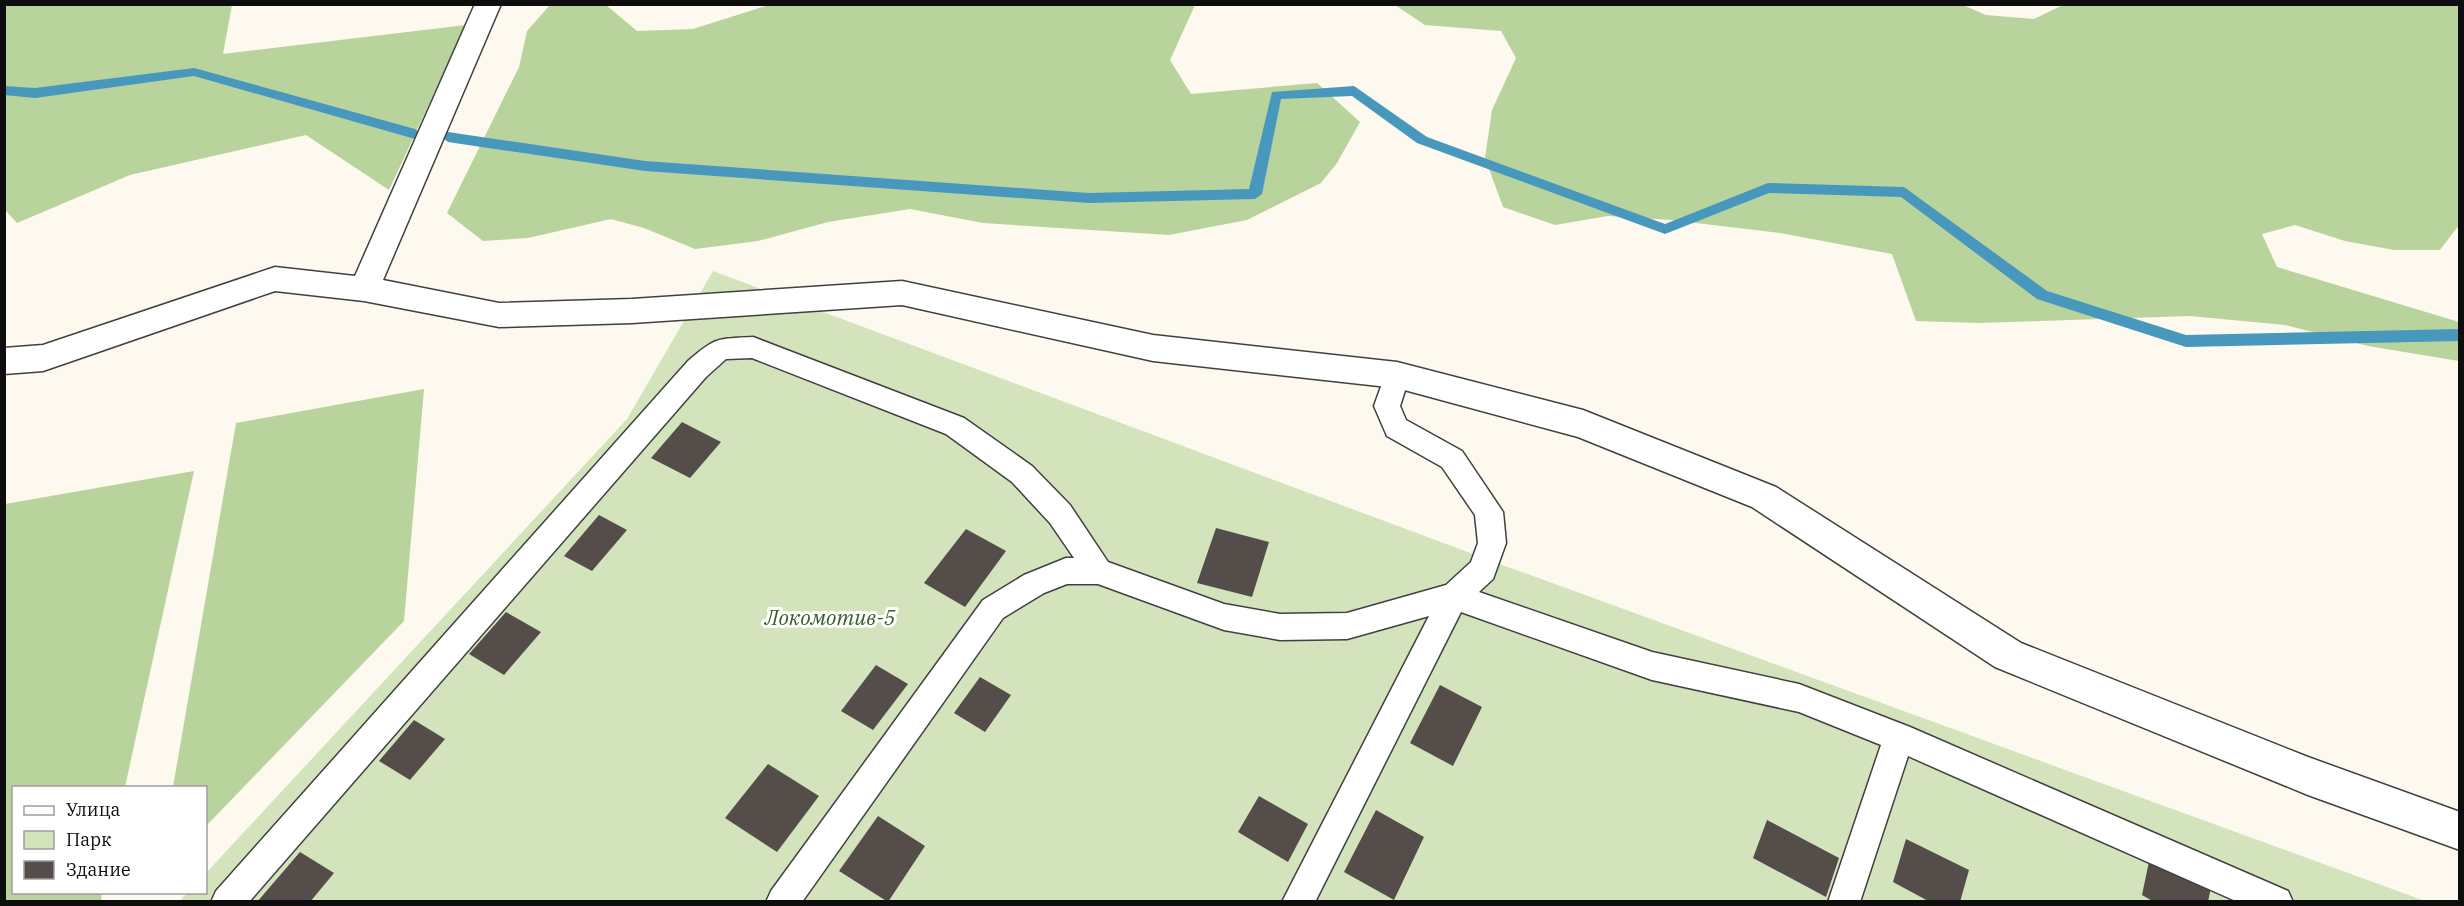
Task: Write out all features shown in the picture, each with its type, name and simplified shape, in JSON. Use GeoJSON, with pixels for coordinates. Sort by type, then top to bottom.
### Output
{"type":"FeatureCollection","features":[{"type":"Feature","properties":{"kind":"street"},"geometry":{"type":"LineString","coordinates":[[364,289],[488,4]]}},
{"type":"Feature","properties":{"kind":"street"},"geometry":{"type":"LineString","coordinates":[[4,361],[43,358],[275,279],[364,289],[499,315],[632,311],[902,293],[1153,348],[1398,375],[1583,424],[1764,497],[2008,655],[2308,776],[2460,831]]}},
{"type":"Feature","properties":{"kind":"lane"},"geometry":{"type":"LineString","coordinates":[[228,902],[697,369],[720,349],[753,348],[886,397],[956,426],[1022,474],[1060,514],[1098,571]]}},
{"type":"Feature","properties":{"kind":"lane"},"geometry":{"type":"LineString","coordinates":[[1298,902],[1454,596],[1483,570],[1492,543],[1489,512],[1452,459],[1396,428],[1387,406],[1398,375]]}},
{"type":"Feature","properties":{"kind":"lane"},"geometry":{"type":"LineString","coordinates":[[783,902],[993,609],[1034,584],[1066,571],[1098,571],[1224,617],[1280,627],[1347,626],[1454,596],[1652,666],[1799,698],[1899,737],[2277,902]]}},
{"type":"Feature","properties":{"kind":"lane"},"geometry":{"type":"LineString","coordinates":[[1844,902],[1899,737]]}},
{"type":"Feature","properties":{"kind":"green space"},"geometry":{"type":"Polygon","coordinates":[[[772,4],[1195,5],[1170,60],[1191,94],[1317,83],[1360,122],[1337,163],[1321,183],[1247,220],[1169,235],[983,223],[910,209],[828,222],[758,241],[695,249],[644,228],[611,219],[528,238],[483,241],[447,213],[519,67],[527,31],[550,5],[606,5],[637,31],[693,29],[772,4]]]}},
{"type":"Feature","properties":{"kind":"green space"},"geometry":{"type":"Polygon","coordinates":[[[2065,4],[2459,5],[2459,225],[2440,250],[2394,250],[2345,241],[2295,225],[2262,234],[2277,267],[2459,322],[2459,361],[2368,346],[2285,325],[2190,316],[1978,323],[1916,321],[1892,254],[1780,233],[1671,220],[1608,216],[1555,225],[1503,207],[1485,158],[1492,110],[1516,58],[1501,31],[1425,25],[1395,5],[1963,5],[1986,15],[2034,19],[2065,4]]]}},
{"type":"Feature","properties":{"kind":"green space"},"geometry":{"type":"Polygon","coordinates":[[[4,5],[232,5],[223,54],[466,25],[389,190],[306,135],[130,175],[17,223],[5,210],[4,5]]]}},
{"type":"Feature","properties":{"kind":"green space","name":"Локомотив-5"},"geometry":{"type":"Polygon","coordinates":[[[713,271],[1508,567],[2425,901],[179,902],[186,894],[207,894],[207,872],[627,419],[713,271]]]}},
{"type":"Feature","properties":{"kind":"green space"},"geometry":{"type":"Polygon","coordinates":[[[424,389],[404,621],[207,825],[207,786],[173,786],[236,423],[424,389]]]}},
{"type":"Feature","properties":{"kind":"green space"},"geometry":{"type":"Polygon","coordinates":[[[194,471],[125,786],[12,786],[12,894],[102,894],[101,901],[5,901],[5,504],[194,471]]]}},
{"type":"Feature","properties":{"kind":"building"},"geometry":{"type":"Polygon","coordinates":[[[682,422],[721,442],[690,478],[651,458],[682,422]]]}},
{"type":"Feature","properties":{"kind":"building"},"geometry":{"type":"Polygon","coordinates":[[[599,515],[627,530],[592,571],[564,556],[599,515]]]}},
{"type":"Feature","properties":{"kind":"building"},"geometry":{"type":"Polygon","coordinates":[[[1216,528],[1269,542],[1252,597],[1197,583],[1216,528]]]}},
{"type":"Feature","properties":{"kind":"building"},"geometry":{"type":"Polygon","coordinates":[[[966,529],[1006,551],[965,607],[924,583],[966,529]]]}},
{"type":"Feature","properties":{"kind":"building"},"geometry":{"type":"Polygon","coordinates":[[[506,612],[541,632],[504,675],[469,654],[506,612]]]}},
{"type":"Feature","properties":{"kind":"building"},"geometry":{"type":"Polygon","coordinates":[[[876,665],[908,684],[873,730],[841,711],[876,665]]]}},
{"type":"Feature","properties":{"kind":"building"},"geometry":{"type":"Polygon","coordinates":[[[980,677],[1011,695],[985,732],[954,713],[980,677]]]}},
{"type":"Feature","properties":{"kind":"building"},"geometry":{"type":"Polygon","coordinates":[[[1440,685],[1482,707],[1453,766],[1410,743],[1440,685]]]}},
{"type":"Feature","properties":{"kind":"building"},"geometry":{"type":"Polygon","coordinates":[[[414,720],[445,739],[410,780],[379,761],[414,720]]]}},
{"type":"Feature","properties":{"kind":"building"},"geometry":{"type":"Polygon","coordinates":[[[768,764],[819,796],[777,852],[725,818],[768,764]]]}},
{"type":"Feature","properties":{"kind":"building"},"geometry":{"type":"Polygon","coordinates":[[[1259,796],[1308,824],[1288,862],[1238,832],[1259,796]]]}},
{"type":"Feature","properties":{"kind":"building"},"geometry":{"type":"Polygon","coordinates":[[[1376,810],[1424,837],[1394,900],[1344,872],[1376,810]]]}},
{"type":"Feature","properties":{"kind":"building"},"geometry":{"type":"Polygon","coordinates":[[[878,816],[925,846],[888,902],[839,871],[878,816]]]}},
{"type":"Feature","properties":{"kind":"building"},"geometry":{"type":"Polygon","coordinates":[[[1767,820],[1839,858],[1826,897],[1753,858],[1767,820]]]}},
{"type":"Feature","properties":{"kind":"building"},"geometry":{"type":"Polygon","coordinates":[[[1906,839],[1969,870],[1960,902],[1930,902],[1893,882],[1906,839]]]}},
{"type":"Feature","properties":{"kind":"building"},"geometry":{"type":"Polygon","coordinates":[[[300,852],[334,873],[310,902],[257,902],[300,852]]]}},
{"type":"Feature","properties":{"kind":"building"},"geometry":{"type":"Polygon","coordinates":[[[2151,852],[2212,882],[2208,902],[2154,902],[2142,895],[2151,852]]]}},
{"type":"Feature","properties":{"kind":"waterway"},"geometry":{"type":"LineString","coordinates":[[4,90],[35,93],[194,72],[415,134]]}},
{"type":"Feature","properties":{"kind":"waterway"},"geometry":{"type":"LineString","coordinates":[[448,137],[645,166],[1089,198],[1255,194],[1276,95],[1354,91],[1422,140],[1665,229],[1768,188],[1904,192],[2042,295],[2186,341],[2460,335]]}}]}
